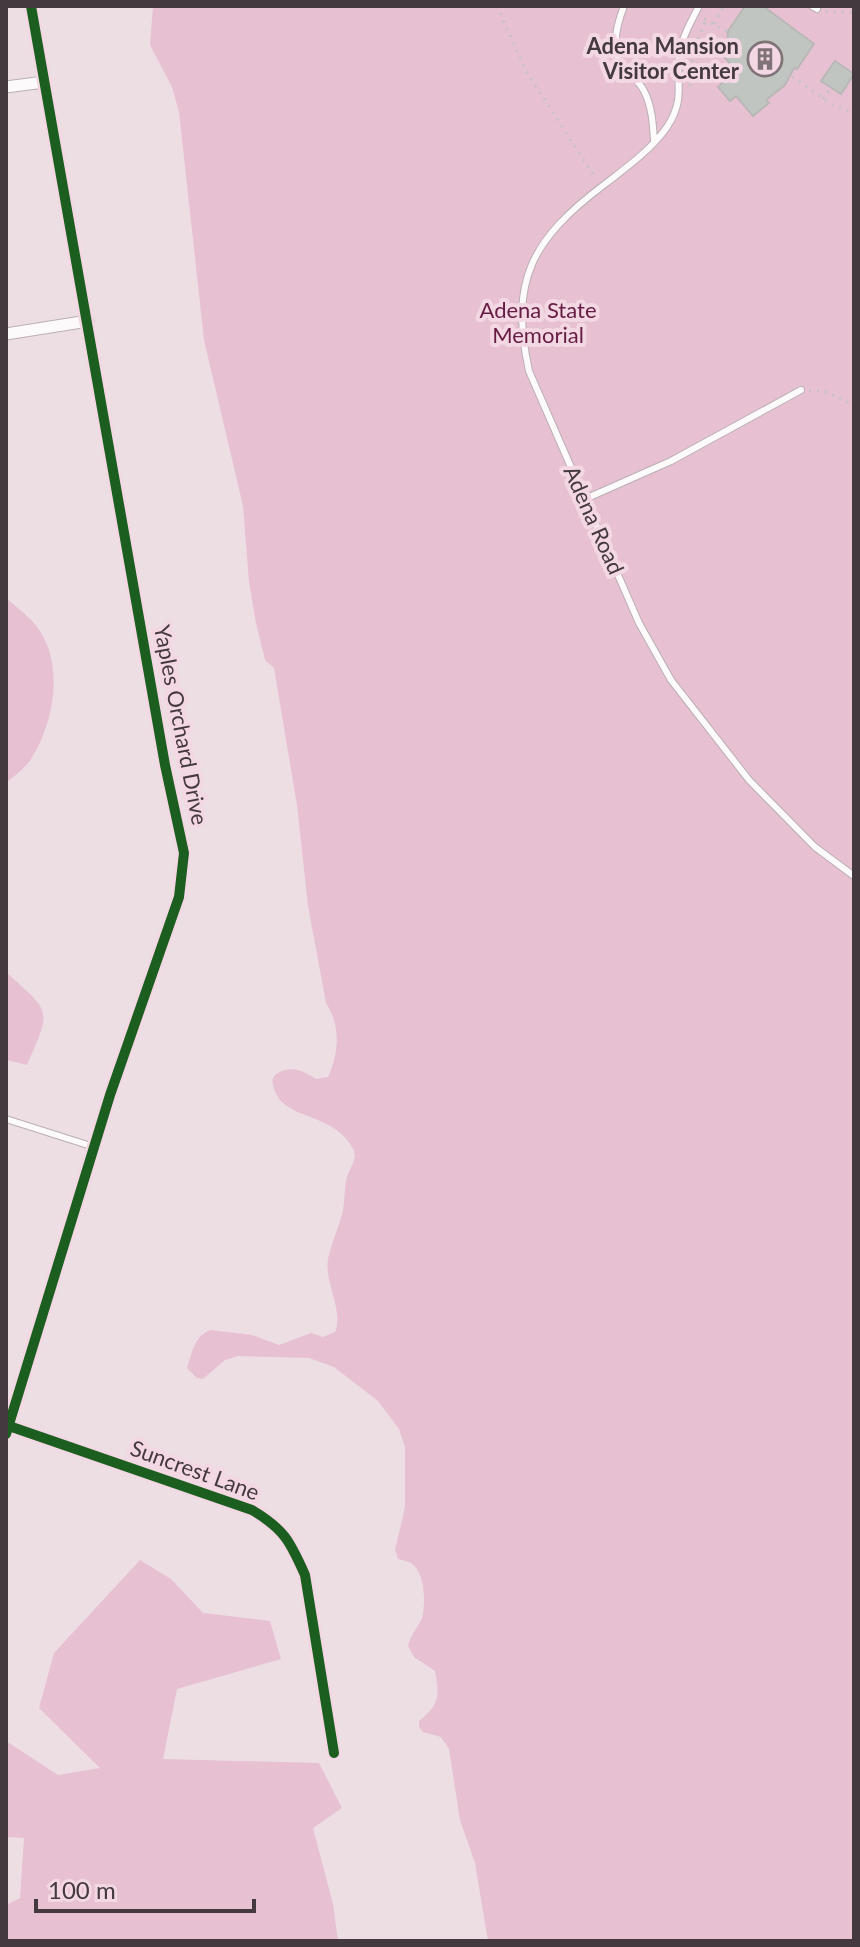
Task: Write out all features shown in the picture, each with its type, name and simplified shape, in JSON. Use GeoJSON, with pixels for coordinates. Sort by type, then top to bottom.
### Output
{"type":"FeatureCollection","features":[{"type":"Feature","properties":{"kind":"street","name":"Yaples Orchard Drive"},"geometry":{"type":"LineString","coordinates":[[7,1430],[94,1147],[179,897],[184,853],[165,765],[31,6]]}},
{"type":"Feature","properties":{"kind":"street"},"geometry":{"type":"LineString","coordinates":[[6,87],[44,82]]}},
{"type":"Feature","properties":{"kind":"street"},"geometry":{"type":"LineString","coordinates":[[6,334],[88,321]]}},
{"type":"Feature","properties":{"kind":"street","name":"Suncrest Lane"},"geometry":{"type":"LineString","coordinates":[[7,1430],[252,1510],[277,1525],[296,1553],[305,1575],[334,1753]]}},
{"type":"Feature","properties":{"kind":"lane"},"geometry":{"type":"LineString","coordinates":[[624,6],[619,19],[616,52],[621,65],[646,93],[653,118],[654,141]]}},
{"type":"Feature","properties":{"kind":"lane","name":"Adena Road"},"geometry":{"type":"LineString","coordinates":[[699,6],[680,48],[678,67],[681,91],[676,111],[666,129],[641,157],[571,209],[549,234],[533,262],[522,297],[520,333],[529,371],[639,623],[671,680],[749,780],[815,847],[854,876]]}},
{"type":"Feature","properties":{"kind":"lane"},"geometry":{"type":"LineString","coordinates":[[630,73],[659,73],[678,67]]}},
{"type":"Feature","properties":{"kind":"lane"},"geometry":{"type":"LineString","coordinates":[[585,499],[684,454],[801,390]]}},
{"type":"Feature","properties":{"kind":"lane"},"geometry":{"type":"LineString","coordinates":[[6,1119],[94,1147]]}},
{"type":"Feature","properties":{"kind":"path"},"geometry":{"type":"LineString","coordinates":[[497,6],[526,71],[601,186]]}},
{"type":"Feature","properties":{"kind":"path"},"geometry":{"type":"LineString","coordinates":[[714,24],[724,6]]}},
{"type":"Feature","properties":{"kind":"path"},"geometry":{"type":"LineString","coordinates":[[814,8],[839,14],[854,13]]}},
{"type":"Feature","properties":{"kind":"path"},"geometry":{"type":"LineString","coordinates":[[689,95],[693,51],[703,18],[733,35]]}},
{"type":"Feature","properties":{"kind":"path"},"geometry":{"type":"LineString","coordinates":[[786,72],[823,99],[854,113]]}},
{"type":"Feature","properties":{"kind":"path"},"geometry":{"type":"LineString","coordinates":[[823,99],[831,87]]}},
{"type":"Feature","properties":{"kind":"path"},"geometry":{"type":"LineString","coordinates":[[801,390],[824,391],[854,405]]}},
{"type":"Feature","properties":{"kind":"green space","name":"Adena State Memorial"},"geometry":{"type":"Polygon","coordinates":[[[153,6],[854,6],[854,1941],[488,1941],[475,1863],[460,1820],[449,1749],[441,1737],[423,1732],[419,1727],[419,1721],[434,1705],[437,1688],[435,1671],[414,1657],[408,1646],[422,1618],[424,1596],[416,1567],[398,1559],[395,1550],[405,1507],[405,1447],[399,1429],[378,1401],[334,1367],[309,1358],[238,1356],[225,1360],[203,1379],[197,1378],[187,1368],[197,1341],[211,1330],[252,1335],[279,1345],[311,1333],[323,1337],[335,1332],[337,1315],[328,1259],[355,1156],[340,1132],[288,1107],[276,1094],[273,1085],[274,1076],[291,1069],[300,1070],[316,1079],[328,1077],[336,1049],[336,1030],[326,1003],[308,906],[297,805],[274,668],[265,660],[256,623],[249,582],[243,506],[204,340],[179,112],[172,87],[150,45],[153,6]]]}},
{"type":"Feature","properties":{"kind":"green space"},"geometry":{"type":"Polygon","coordinates":[[[6,598],[34,623],[44,638],[53,673],[53,692],[38,747],[27,765],[6,783],[6,598]]]}},
{"type":"Feature","properties":{"kind":"green space"},"geometry":{"type":"Polygon","coordinates":[[[6,972],[32,996],[43,1012],[41,1032],[27,1065],[7,1060],[6,972]]]}},
{"type":"Feature","properties":{"kind":"green space"},"geometry":{"type":"Polygon","coordinates":[[[140,1560],[171,1579],[203,1613],[270,1621],[281,1659],[177,1689],[163,1759],[319,1763],[342,1808],[313,1828],[333,1904],[338,1941],[6,1941],[6,1905],[20,1898],[24,1838],[6,1837],[6,1741],[58,1775],[100,1768],[39,1708],[54,1653],[140,1560]]]}},
{"type":"Feature","properties":{"kind":"building","name":"Adena Mansion Visitor Center"},"geometry":{"type":"Polygon","coordinates":[[[745,6],[763,6],[814,44],[797,69],[794,68],[785,85],[766,100],[769,103],[753,116],[736,96],[730,101],[718,87],[736,71],[723,55],[727,52],[728,31],[745,6]]]}},
{"type":"Feature","properties":{"kind":"building"},"geometry":{"type":"Polygon","coordinates":[[[835,61],[854,74],[841,94],[821,81],[835,61]]]}},
{"type":"Feature","properties":{"kind":"cycle path"},"geometry":{"type":"LineString","coordinates":[[6,1434],[110,1095],[179,897],[184,853],[165,765],[31,6]]}},
{"type":"Feature","properties":{"kind":"cycle path"},"geometry":{"type":"LineString","coordinates":[[9,1426],[252,1510],[279,1530],[305,1575],[334,1753]]}},
{"type":"Feature","properties":{"kind":"place","name":"Adena Mansion Visitor Center"},"geometry":{"type":"Point","coordinates":[765,59]}}]}
